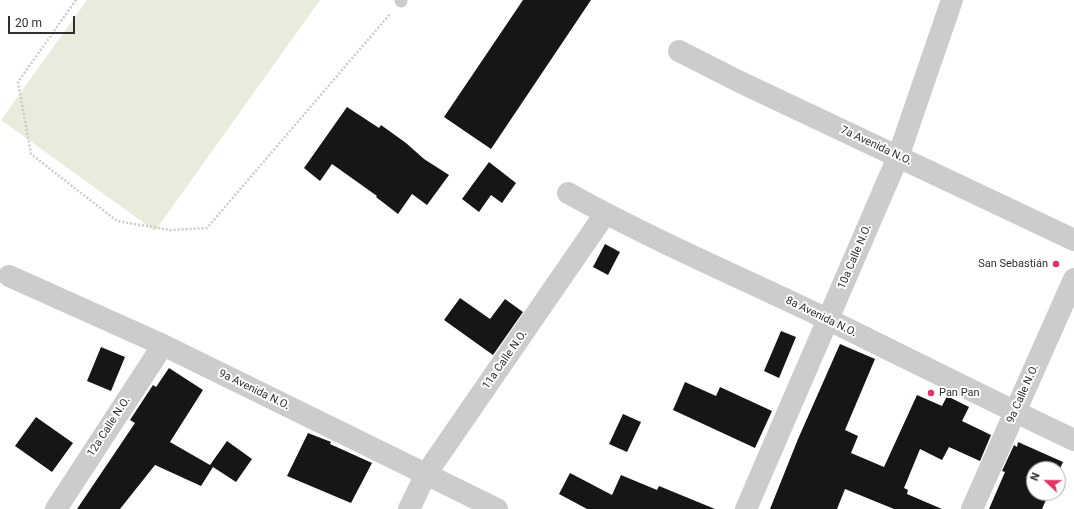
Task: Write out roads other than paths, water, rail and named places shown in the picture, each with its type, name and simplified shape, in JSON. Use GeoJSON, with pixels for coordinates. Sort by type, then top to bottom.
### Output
{"type":"FeatureCollection","features":[{"type":"Feature","properties":{"kind":"street","name":"10a Calle N.O."},"geometry":{"type":"LineString","coordinates":[[746,509],[898,157],[952,0]]}},
{"type":"Feature","properties":{"kind":"street","name":"7a Avenida N.O."},"geometry":{"type":"LineString","coordinates":[[679,51],[738,81],[1074,240]]}},
{"type":"Feature","properties":{"kind":"street","name":"8a Avenida N.O."},"geometry":{"type":"LineString","coordinates":[[568,193],[605,214],[828,319],[1014,412],[1074,440]]}},
{"type":"Feature","properties":{"kind":"street","name":"11a Calle N.O."},"geometry":{"type":"LineString","coordinates":[[409,509],[426,474],[605,214]]}},
{"type":"Feature","properties":{"kind":"street","name":"9a Avenida N.O."},"geometry":{"type":"LineString","coordinates":[[9,276],[163,345],[497,509]]}},
{"type":"Feature","properties":{"kind":"street","name":"9a Calle N.O."},"geometry":{"type":"LineString","coordinates":[[972,509],[1074,279]]}},
{"type":"Feature","properties":{"kind":"street","name":"12a Calle N.O."},"geometry":{"type":"LineString","coordinates":[[56,509],[163,345]]}},
{"type":"Feature","properties":{"kind":"place","name":"San Sebastián"},"geometry":{"type":"Point","coordinates":[1056,264]}},
{"type":"Feature","properties":{"kind":"place","name":"Pan Pan"},"geometry":{"type":"Point","coordinates":[931,393]}}]}
